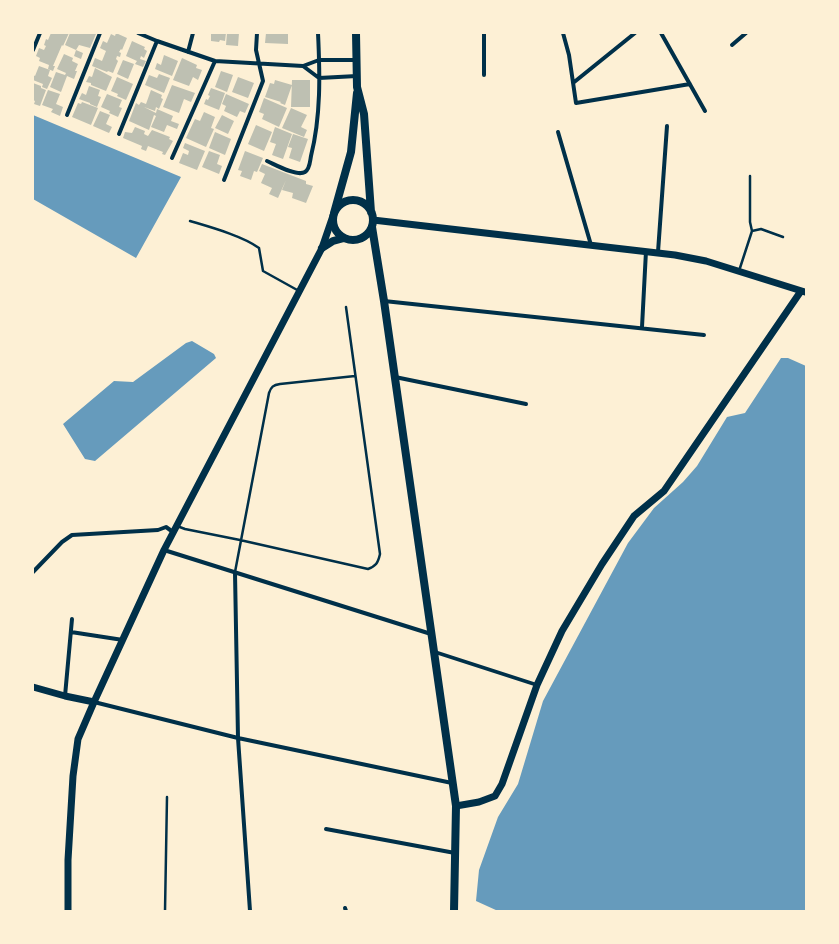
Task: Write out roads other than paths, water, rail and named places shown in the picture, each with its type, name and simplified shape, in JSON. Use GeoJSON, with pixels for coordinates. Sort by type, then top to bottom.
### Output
{"type":"FeatureCollection","features":[{"type":"Feature","properties":{"kind":"main road"},"geometry":{"type":"LineString","coordinates":[[344,238],[336,230],[333,219],[351,152],[357,87],[356,33]]}},
{"type":"Feature","properties":{"kind":"main road"},"geometry":{"type":"LineString","coordinates":[[357,87],[364,114],[372,224],[456,806],[454,911]]}},
{"type":"Feature","properties":{"kind":"main road"},"geometry":{"type":"LineString","coordinates":[[334,213],[342,203],[355,200],[362,202],[371,212]]}},
{"type":"Feature","properties":{"kind":"main road"},"geometry":{"type":"LineString","coordinates":[[322,248],[333,241],[344,238],[355,240],[360,239],[369,232],[372,224]]}},
{"type":"Feature","properties":{"kind":"main road"},"geometry":{"type":"LineString","coordinates":[[360,239],[370,245],[377,257]]}},
{"type":"Feature","properties":{"kind":"street"},"geometry":{"type":"LineString","coordinates":[[33,50],[40,33]]}},
{"type":"Feature","properties":{"kind":"street"},"geometry":{"type":"LineString","coordinates":[[67,115],[100,33]]}},
{"type":"Feature","properties":{"kind":"street"},"geometry":{"type":"LineString","coordinates":[[138,33],[214,61],[259,65],[302,66],[319,60],[356,60]]}},
{"type":"Feature","properties":{"kind":"street"},"geometry":{"type":"LineString","coordinates":[[188,52],[193,33]]}},
{"type":"Feature","properties":{"kind":"street"},"geometry":{"type":"LineString","coordinates":[[224,180],[263,81],[256,50],[257,33]]}},
{"type":"Feature","properties":{"kind":"street"},"geometry":{"type":"LineString","coordinates":[[268,161],[297,174],[304,173],[308,169],[316,136],[319,78],[318,33]]}},
{"type":"Feature","properties":{"kind":"street"},"geometry":{"type":"LineString","coordinates":[[484,33],[484,75]]}},
{"type":"Feature","properties":{"kind":"street"},"geometry":{"type":"LineString","coordinates":[[563,33],[569,55],[576,103],[690,84]]}},
{"type":"Feature","properties":{"kind":"street"},"geometry":{"type":"LineString","coordinates":[[573,83],[635,33]]}},
{"type":"Feature","properties":{"kind":"street"},"geometry":{"type":"LineString","coordinates":[[661,33],[705,111]]}},
{"type":"Feature","properties":{"kind":"street"},"geometry":{"type":"LineString","coordinates":[[732,45],[746,33]]}},
{"type":"Feature","properties":{"kind":"street"},"geometry":{"type":"LineString","coordinates":[[120,134],[157,41]]}},
{"type":"Feature","properties":{"kind":"street"},"geometry":{"type":"LineString","coordinates":[[172,158],[214,61]]}},
{"type":"Feature","properties":{"kind":"street"},"geometry":{"type":"LineString","coordinates":[[302,66],[319,78],[357,76]]}},
{"type":"Feature","properties":{"kind":"street"},"geometry":{"type":"LineString","coordinates":[[658,252],[667,126]]}},
{"type":"Feature","properties":{"kind":"street"},"geometry":{"type":"LineString","coordinates":[[558,132],[591,245]]}},
{"type":"Feature","properties":{"kind":"street"},"geometry":{"type":"LineString","coordinates":[[68,911],[68,860],[73,776],[78,738],[164,550],[322,248],[334,213]]}},
{"type":"Feature","properties":{"kind":"street"},"geometry":{"type":"LineString","coordinates":[[372,224],[658,252],[706,261],[804,291],[664,492],[634,516],[602,564],[562,631],[537,685],[502,784],[495,796],[478,802],[456,806]]}},
{"type":"Feature","properties":{"kind":"street"},"geometry":{"type":"LineString","coordinates":[[642,327],[646,251]]}},
{"type":"Feature","properties":{"kind":"street"},"geometry":{"type":"LineString","coordinates":[[384,301],[642,327],[704,335]]}},
{"type":"Feature","properties":{"kind":"street"},"geometry":{"type":"LineString","coordinates":[[395,377],[526,404]]}},
{"type":"Feature","properties":{"kind":"street"},"geometry":{"type":"LineString","coordinates":[[33,572],[62,542],[72,535],[158,530],[166,527],[175,529]]}},
{"type":"Feature","properties":{"kind":"street"},"geometry":{"type":"LineString","coordinates":[[164,550],[431,634]]}},
{"type":"Feature","properties":{"kind":"street"},"geometry":{"type":"LineString","coordinates":[[235,573],[238,738],[250,911]]}},
{"type":"Feature","properties":{"kind":"street"},"geometry":{"type":"LineString","coordinates":[[65,696],[72,619]]}},
{"type":"Feature","properties":{"kind":"street"},"geometry":{"type":"LineString","coordinates":[[71,632],[123,640]]}},
{"type":"Feature","properties":{"kind":"street"},"geometry":{"type":"LineString","coordinates":[[434,652],[537,685]]}},
{"type":"Feature","properties":{"kind":"street"},"geometry":{"type":"LineString","coordinates":[[33,688],[238,738],[453,783]]}},
{"type":"Feature","properties":{"kind":"street"},"geometry":{"type":"LineString","coordinates":[[326,829],[455,853]]}},
{"type":"Feature","properties":{"kind":"lane"},"geometry":{"type":"LineString","coordinates":[[739,271],[752,231],[750,222],[750,176]]}},
{"type":"Feature","properties":{"kind":"lane"},"geometry":{"type":"LineString","coordinates":[[190,221],[214,228],[254,244],[259,248],[263,271],[300,291]]}},
{"type":"Feature","properties":{"kind":"lane"},"geometry":{"type":"LineString","coordinates":[[752,231],[761,229],[783,237]]}},
{"type":"Feature","properties":{"kind":"lane"},"geometry":{"type":"LineString","coordinates":[[175,529],[240,540],[368,569],[375,566],[378,562],[380,554],[346,307]]}},
{"type":"Feature","properties":{"kind":"lane"},"geometry":{"type":"LineString","coordinates":[[235,573],[240,540],[271,388],[280,384],[355,376]]}},
{"type":"Feature","properties":{"kind":"lane"},"geometry":{"type":"LineString","coordinates":[[165,911],[167,797]]}},
{"type":"Feature","properties":{"kind":"water"},"geometry":{"type":"Polygon","coordinates":[[[33,115],[181,177],[136,258],[33,199],[33,115]]]}},
{"type":"Feature","properties":{"kind":"water"},"geometry":{"type":"Polygon","coordinates":[[[192,341],[214,354],[216,358],[95,461],[85,459],[63,424],[114,381],[133,382],[186,343],[192,341]]]}},
{"type":"Feature","properties":{"kind":"water"},"geometry":{"type":"Polygon","coordinates":[[[781,358],[788,358],[806,366],[806,911],[498,911],[476,901],[479,870],[498,817],[518,784],[543,701],[628,543],[654,508],[683,482],[697,466],[727,417],[745,413],[781,358]]]}}]}
